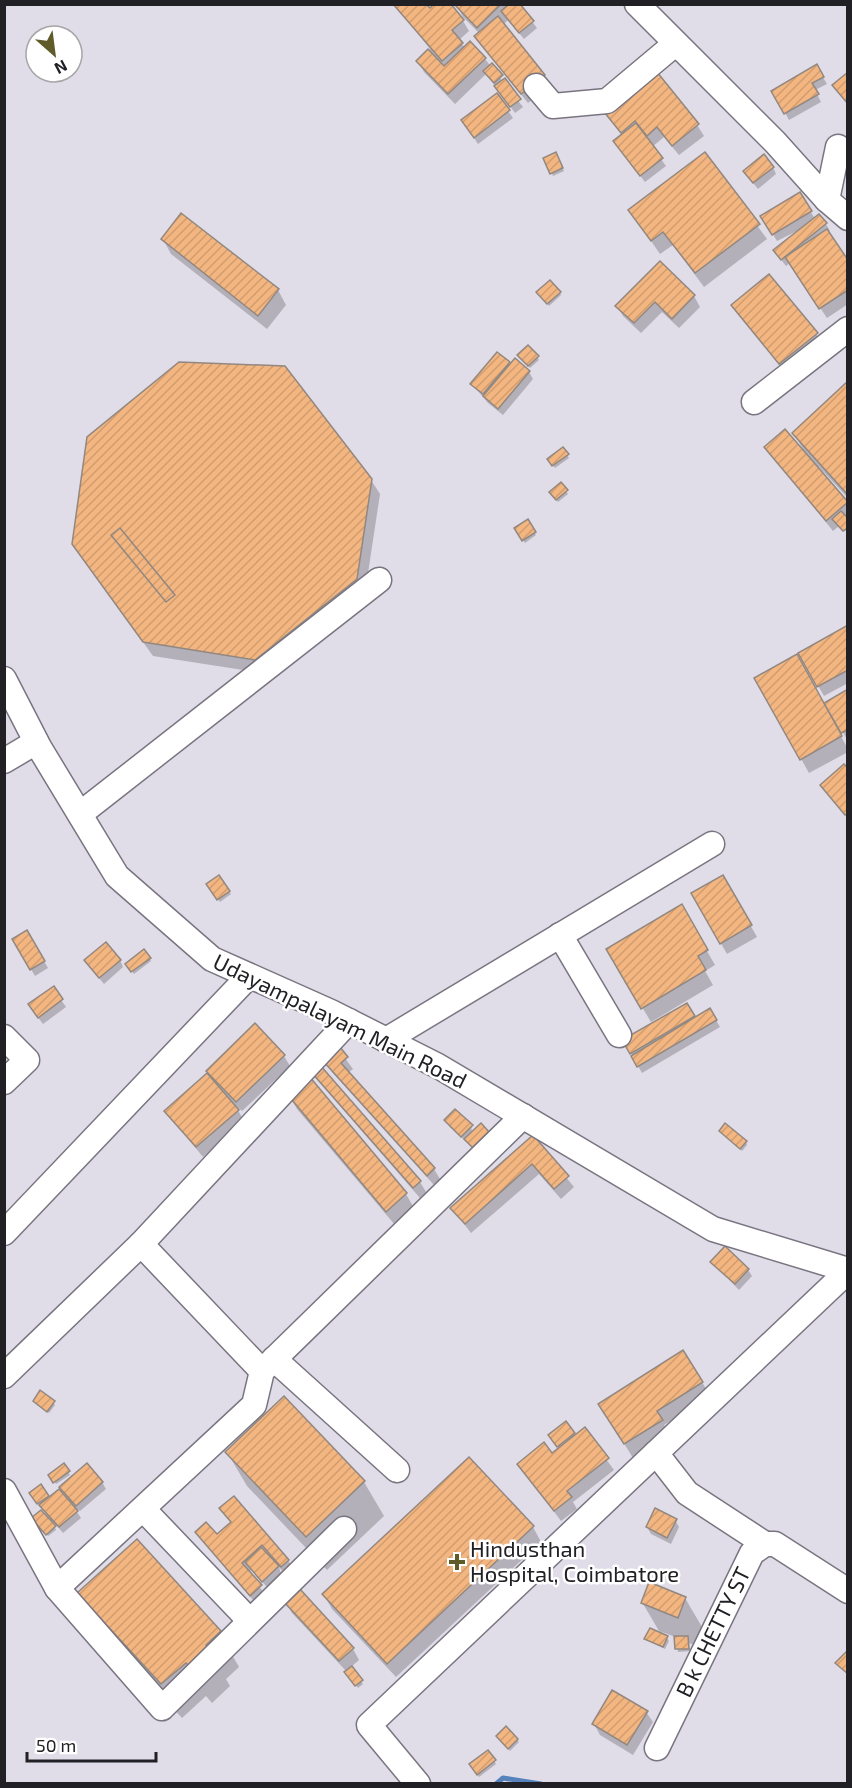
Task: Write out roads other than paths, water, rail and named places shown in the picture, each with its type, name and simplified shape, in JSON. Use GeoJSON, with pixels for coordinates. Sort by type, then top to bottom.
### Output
{"type":"FeatureCollection","features":[{"type":"Feature","properties":{"kind":"street"},"geometry":{"type":"LineString","coordinates":[[637,4],[775,142],[827,200],[848,218]]}},
{"type":"Feature","properties":{"kind":"street"},"geometry":{"type":"LineString","coordinates":[[536,86],[553,106],[606,101],[675,44]]}},
{"type":"Feature","properties":{"kind":"street"},"geometry":{"type":"LineString","coordinates":[[827,200],[838,147]]}},
{"type":"Feature","properties":{"kind":"street"},"geometry":{"type":"LineString","coordinates":[[754,402],[848,329]]}},
{"type":"Feature","properties":{"kind":"street"},"geometry":{"type":"LineString","coordinates":[[80,814],[379,580]]}},
{"type":"Feature","properties":{"kind":"street","name":"Udayampalayam Main Road"},"geometry":{"type":"LineString","coordinates":[[4,679],[36,742],[117,876],[212,959],[349,1021],[438,1066],[713,1228],[848,1270]]}},
{"type":"Feature","properties":{"kind":"street"},"geometry":{"type":"LineString","coordinates":[[4,761],[36,742]]}},
{"type":"Feature","properties":{"kind":"street"},"geometry":{"type":"LineString","coordinates":[[386,1040],[711,844]]}},
{"type":"Feature","properties":{"kind":"street"},"geometry":{"type":"LineString","coordinates":[[560,934],[619,1035]]}},
{"type":"Feature","properties":{"kind":"street"},"geometry":{"type":"LineString","coordinates":[[4,1233],[249,976]]}},
{"type":"Feature","properties":{"kind":"street"},"geometry":{"type":"LineString","coordinates":[[4,1376],[141,1244],[349,1021]]}},
{"type":"Feature","properties":{"kind":"street"},"geometry":{"type":"LineString","coordinates":[[4,1037],[27,1060],[4,1082]]}},
{"type":"Feature","properties":{"kind":"street"},"geometry":{"type":"LineString","coordinates":[[57,1588],[144,1510],[254,1405],[268,1365],[523,1116]]}},
{"type":"Feature","properties":{"kind":"street"},"geometry":{"type":"LineString","coordinates":[[141,1244],[268,1365],[398,1470]]}},
{"type":"Feature","properties":{"kind":"street"},"geometry":{"type":"LineString","coordinates":[[418,1784],[369,1725],[848,1270]]}},
{"type":"Feature","properties":{"kind":"street"},"geometry":{"type":"LineString","coordinates":[[656,1453],[687,1493],[765,1544]]}},
{"type":"Feature","properties":{"kind":"street"},"geometry":{"type":"LineString","coordinates":[[4,1491],[57,1588],[162,1708],[344,1529]]}},
{"type":"Feature","properties":{"kind":"street"},"geometry":{"type":"LineString","coordinates":[[144,1510],[249,1620]]}},
{"type":"Feature","properties":{"kind":"street","name":"B k CHETTY ST"},"geometry":{"type":"LineString","coordinates":[[657,1748],[752,1554],[765,1544],[775,1544],[848,1591]]}},
{"type":"Feature","properties":{"kind":"waterway"},"geometry":{"type":"LineString","coordinates":[[496,1784],[503,1778],[541,1784]]}},
{"type":"Feature","properties":{"kind":"place","name":"Hindusthan Hospital, Coimbatore"},"geometry":{"type":"Point","coordinates":[457,1562]}}]}
